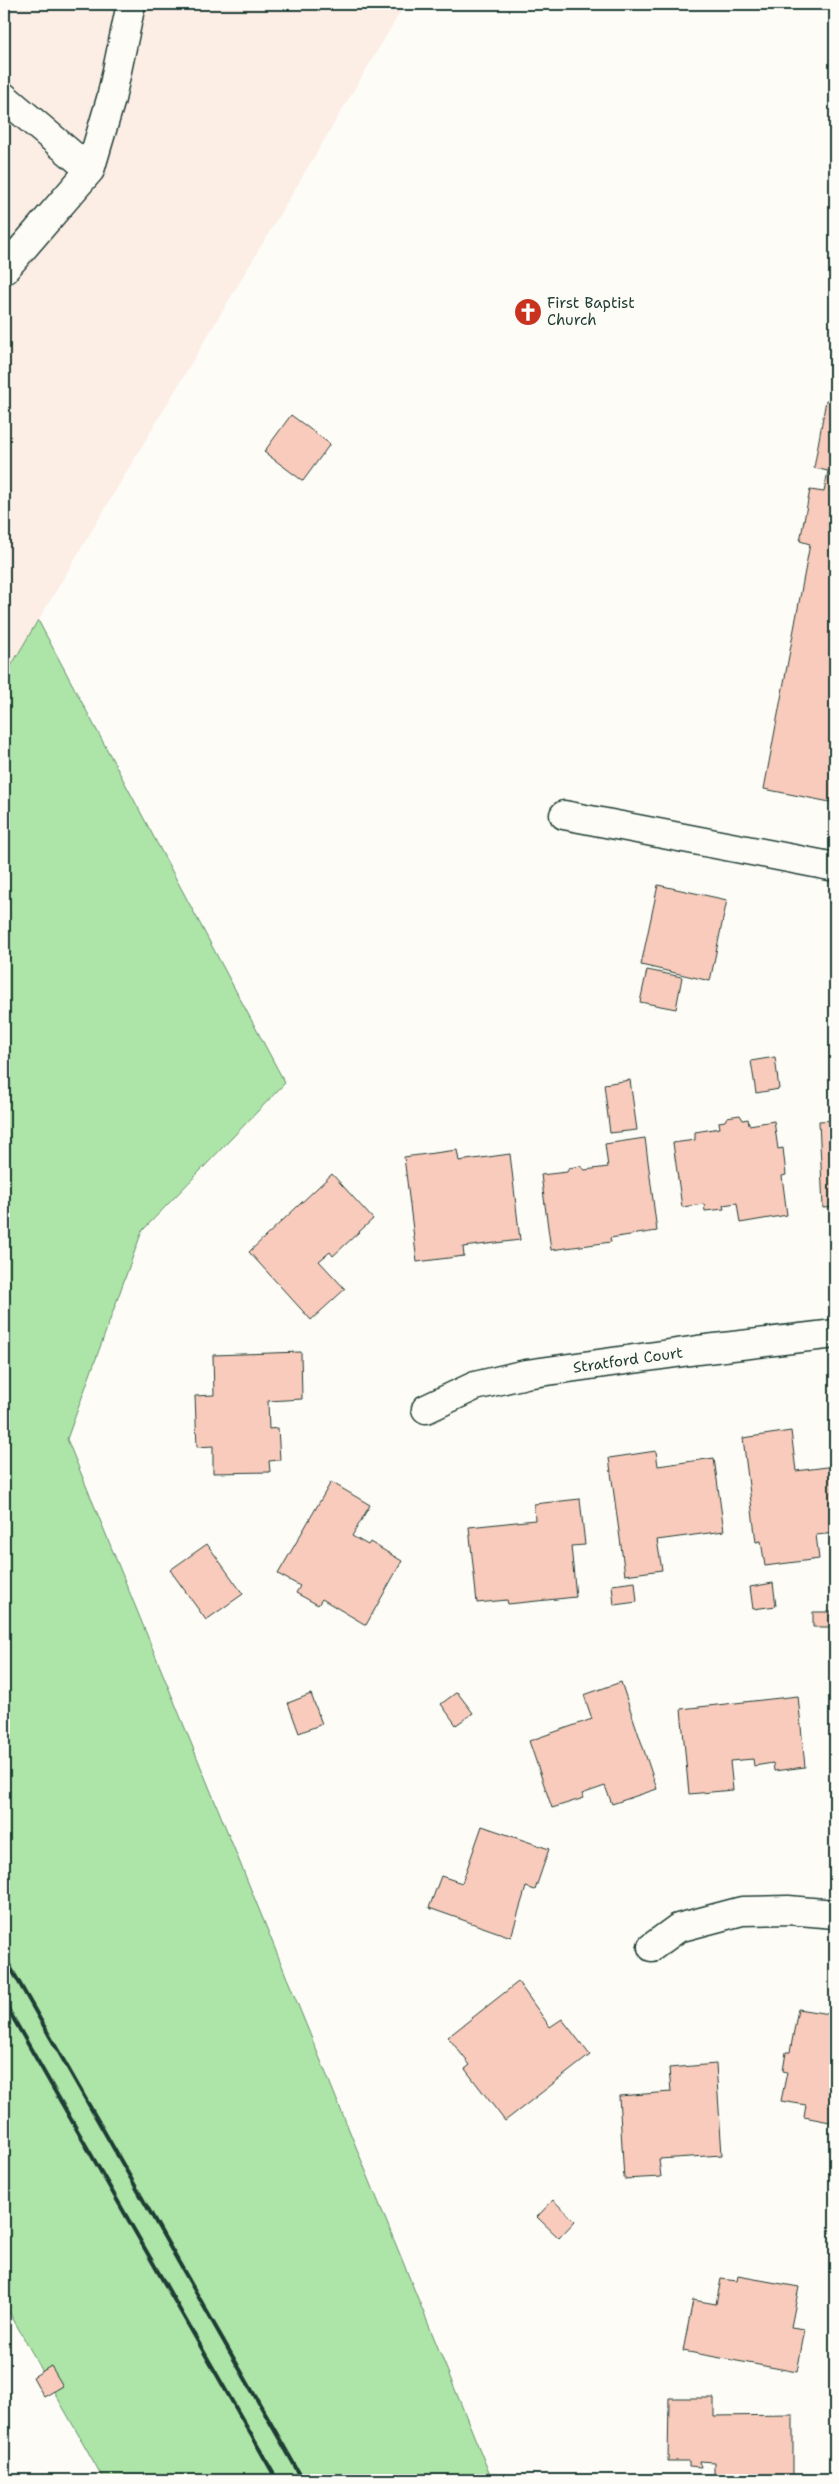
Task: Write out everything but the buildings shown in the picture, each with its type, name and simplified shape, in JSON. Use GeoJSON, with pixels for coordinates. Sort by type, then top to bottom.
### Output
{"type":"FeatureCollection","features":[{"type":"Feature","properties":{"kind":"street"},"geometry":{"type":"LineString","coordinates":[[4,270],[90,170],[111,100],[131,4]]}},
{"type":"Feature","properties":{"kind":"street"},"geometry":{"type":"LineString","coordinates":[[4,97],[90,170]]}},
{"type":"Feature","properties":{"kind":"street"},"geometry":{"type":"LineString","coordinates":[[564,815],[835,867]]}},
{"type":"Feature","properties":{"kind":"street","name":"Stratford Court"},"geometry":{"type":"LineString","coordinates":[[426,1408],[474,1386],[526,1374],[698,1350],[835,1334]]}},
{"type":"Feature","properties":{"kind":"street"},"geometry":{"type":"LineString","coordinates":[[652,1947],[678,1928],[742,1911],[788,1910],[835,1914]]}},
{"type":"Feature","properties":{"kind":"shaded area"},"geometry":{"type":"Polygon","coordinates":[[[4,4],[405,4],[4,678],[4,4]]]}},
{"type":"Feature","properties":{"kind":"green space"},"geometry":{"type":"Polygon","coordinates":[[[38,620],[285,1083],[142,1231],[67,1439],[492,2480],[104,2480],[4,2303],[4,678],[38,620]]]}},
{"type":"Feature","properties":{"kind":"railway"},"geometry":{"type":"LineString","coordinates":[[4,1956],[303,2480]]}},
{"type":"Feature","properties":{"kind":"railway"},"geometry":{"type":"LineString","coordinates":[[4,2002],[277,2480]]}},
{"type":"Feature","properties":{"kind":"place","name":"First Baptist Church"},"geometry":{"type":"Point","coordinates":[528,312]}}]}
